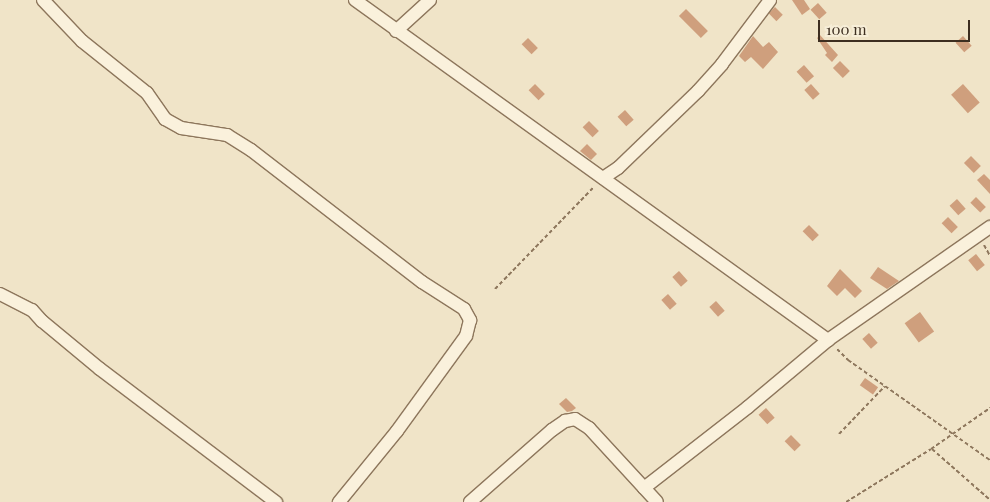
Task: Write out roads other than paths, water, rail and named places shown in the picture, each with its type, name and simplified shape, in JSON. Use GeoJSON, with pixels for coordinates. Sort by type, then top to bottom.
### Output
{"type":"FeatureCollection","features":[{"type":"Feature","properties":{"kind":"street"},"geometry":{"type":"LineString","coordinates":[[43,0],[82,41],[146,93],[165,119],[181,128],[227,135],[251,150],[422,282],[464,309],[470,320],[466,336],[398,431],[339,502]]}},
{"type":"Feature","properties":{"kind":"street"},"geometry":{"type":"LineString","coordinates":[[355,0],[828,340]]}},
{"type":"Feature","properties":{"kind":"street"},"geometry":{"type":"LineString","coordinates":[[396,31],[430,0]]}},
{"type":"Feature","properties":{"kind":"street"},"geometry":{"type":"LineString","coordinates":[[603,178],[618,168],[698,90],[722,64],[770,0]]}},
{"type":"Feature","properties":{"kind":"street"},"geometry":{"type":"LineString","coordinates":[[644,488],[748,407],[828,340],[990,227]]}},
{"type":"Feature","properties":{"kind":"street"},"geometry":{"type":"LineString","coordinates":[[0,294],[32,310],[42,321],[100,369],[276,502]]}},
{"type":"Feature","properties":{"kind":"street"},"geometry":{"type":"LineString","coordinates":[[470,502],[552,430],[565,421],[575,419],[589,428],[657,502]]}}]}
